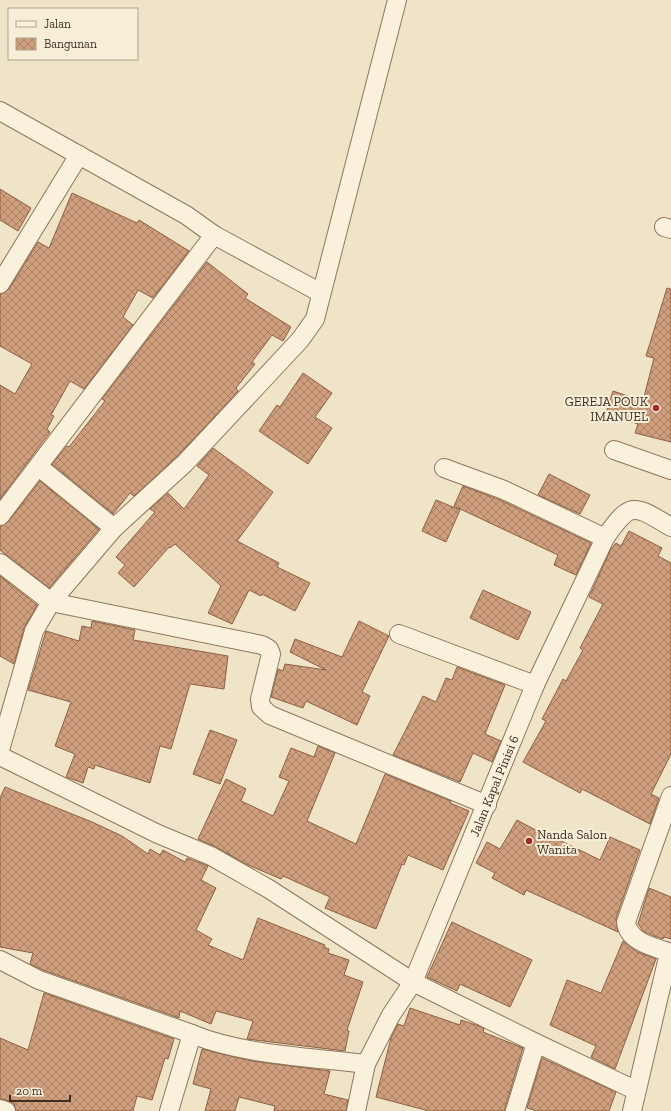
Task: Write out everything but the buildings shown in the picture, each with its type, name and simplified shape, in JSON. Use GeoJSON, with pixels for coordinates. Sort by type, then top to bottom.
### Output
{"type":"FeatureCollection","features":[{"type":"Feature","properties":{"kind":"street"},"geometry":{"type":"LineString","coordinates":[[0,750],[34,631],[51,602],[114,528],[185,463],[300,340],[315,320],[397,0]]}},
{"type":"Feature","properties":{"kind":"street"},"geometry":{"type":"LineString","coordinates":[[0,111],[186,215],[214,235],[321,294]]}},
{"type":"Feature","properties":{"kind":"street"},"geometry":{"type":"LineString","coordinates":[[0,284],[79,155]]}},
{"type":"Feature","properties":{"kind":"street"},"geometry":{"type":"LineString","coordinates":[[0,516],[39,467],[214,235]]}},
{"type":"Feature","properties":{"kind":"street"},"geometry":{"type":"LineString","coordinates":[[614,450],[671,470]]}},
{"type":"Feature","properties":{"kind":"street"},"geometry":{"type":"LineString","coordinates":[[39,467],[114,528]]}},
{"type":"Feature","properties":{"kind":"street"},"geometry":{"type":"LineString","coordinates":[[444,468],[504,490],[605,538]]}},
{"type":"Feature","properties":{"kind":"street","name":"Jalan Kapal Pinisi 6"},"geometry":{"type":"LineString","coordinates":[[356,1111],[366,1064],[391,1016],[413,982],[535,685],[605,538],[618,518],[626,511],[635,509],[646,512],[671,527]]}},
{"type":"Feature","properties":{"kind":"street"},"geometry":{"type":"LineString","coordinates":[[0,563],[51,602],[262,645],[269,649],[271,654],[260,699],[261,707],[270,714],[487,805]]}},
{"type":"Feature","properties":{"kind":"street"},"geometry":{"type":"LineString","coordinates":[[399,634],[535,685]]}},
{"type":"Feature","properties":{"kind":"street"},"geometry":{"type":"LineString","coordinates":[[0,756],[158,834],[211,856],[269,889],[413,982],[635,1090]]}},
{"type":"Feature","properties":{"kind":"street"},"geometry":{"type":"LineString","coordinates":[[632,1111],[635,1090],[670,953],[633,937],[627,930],[626,922],[671,796]]}},
{"type":"Feature","properties":{"kind":"street"},"geometry":{"type":"LineString","coordinates":[[0,960],[39,980],[192,1034],[212,1043],[235,1048],[366,1064]]}},
{"type":"Feature","properties":{"kind":"street"},"geometry":{"type":"LineString","coordinates":[[169,1111],[192,1034]]}},
{"type":"Feature","properties":{"kind":"street"},"geometry":{"type":"LineString","coordinates":[[515,1111],[536,1043]]}},
{"type":"Feature","properties":{"kind":"street"},"geometry":{"type":"LineString","coordinates":[[0,1109],[6,1111]]}},
{"type":"Feature","properties":{"kind":"place","name":"GEREJA POUK IMANUEL"},"geometry":{"type":"Point","coordinates":[656,408]}},
{"type":"Feature","properties":{"kind":"place","name":"Nanda Salon Wanita"},"geometry":{"type":"Point","coordinates":[529,841]}}]}
